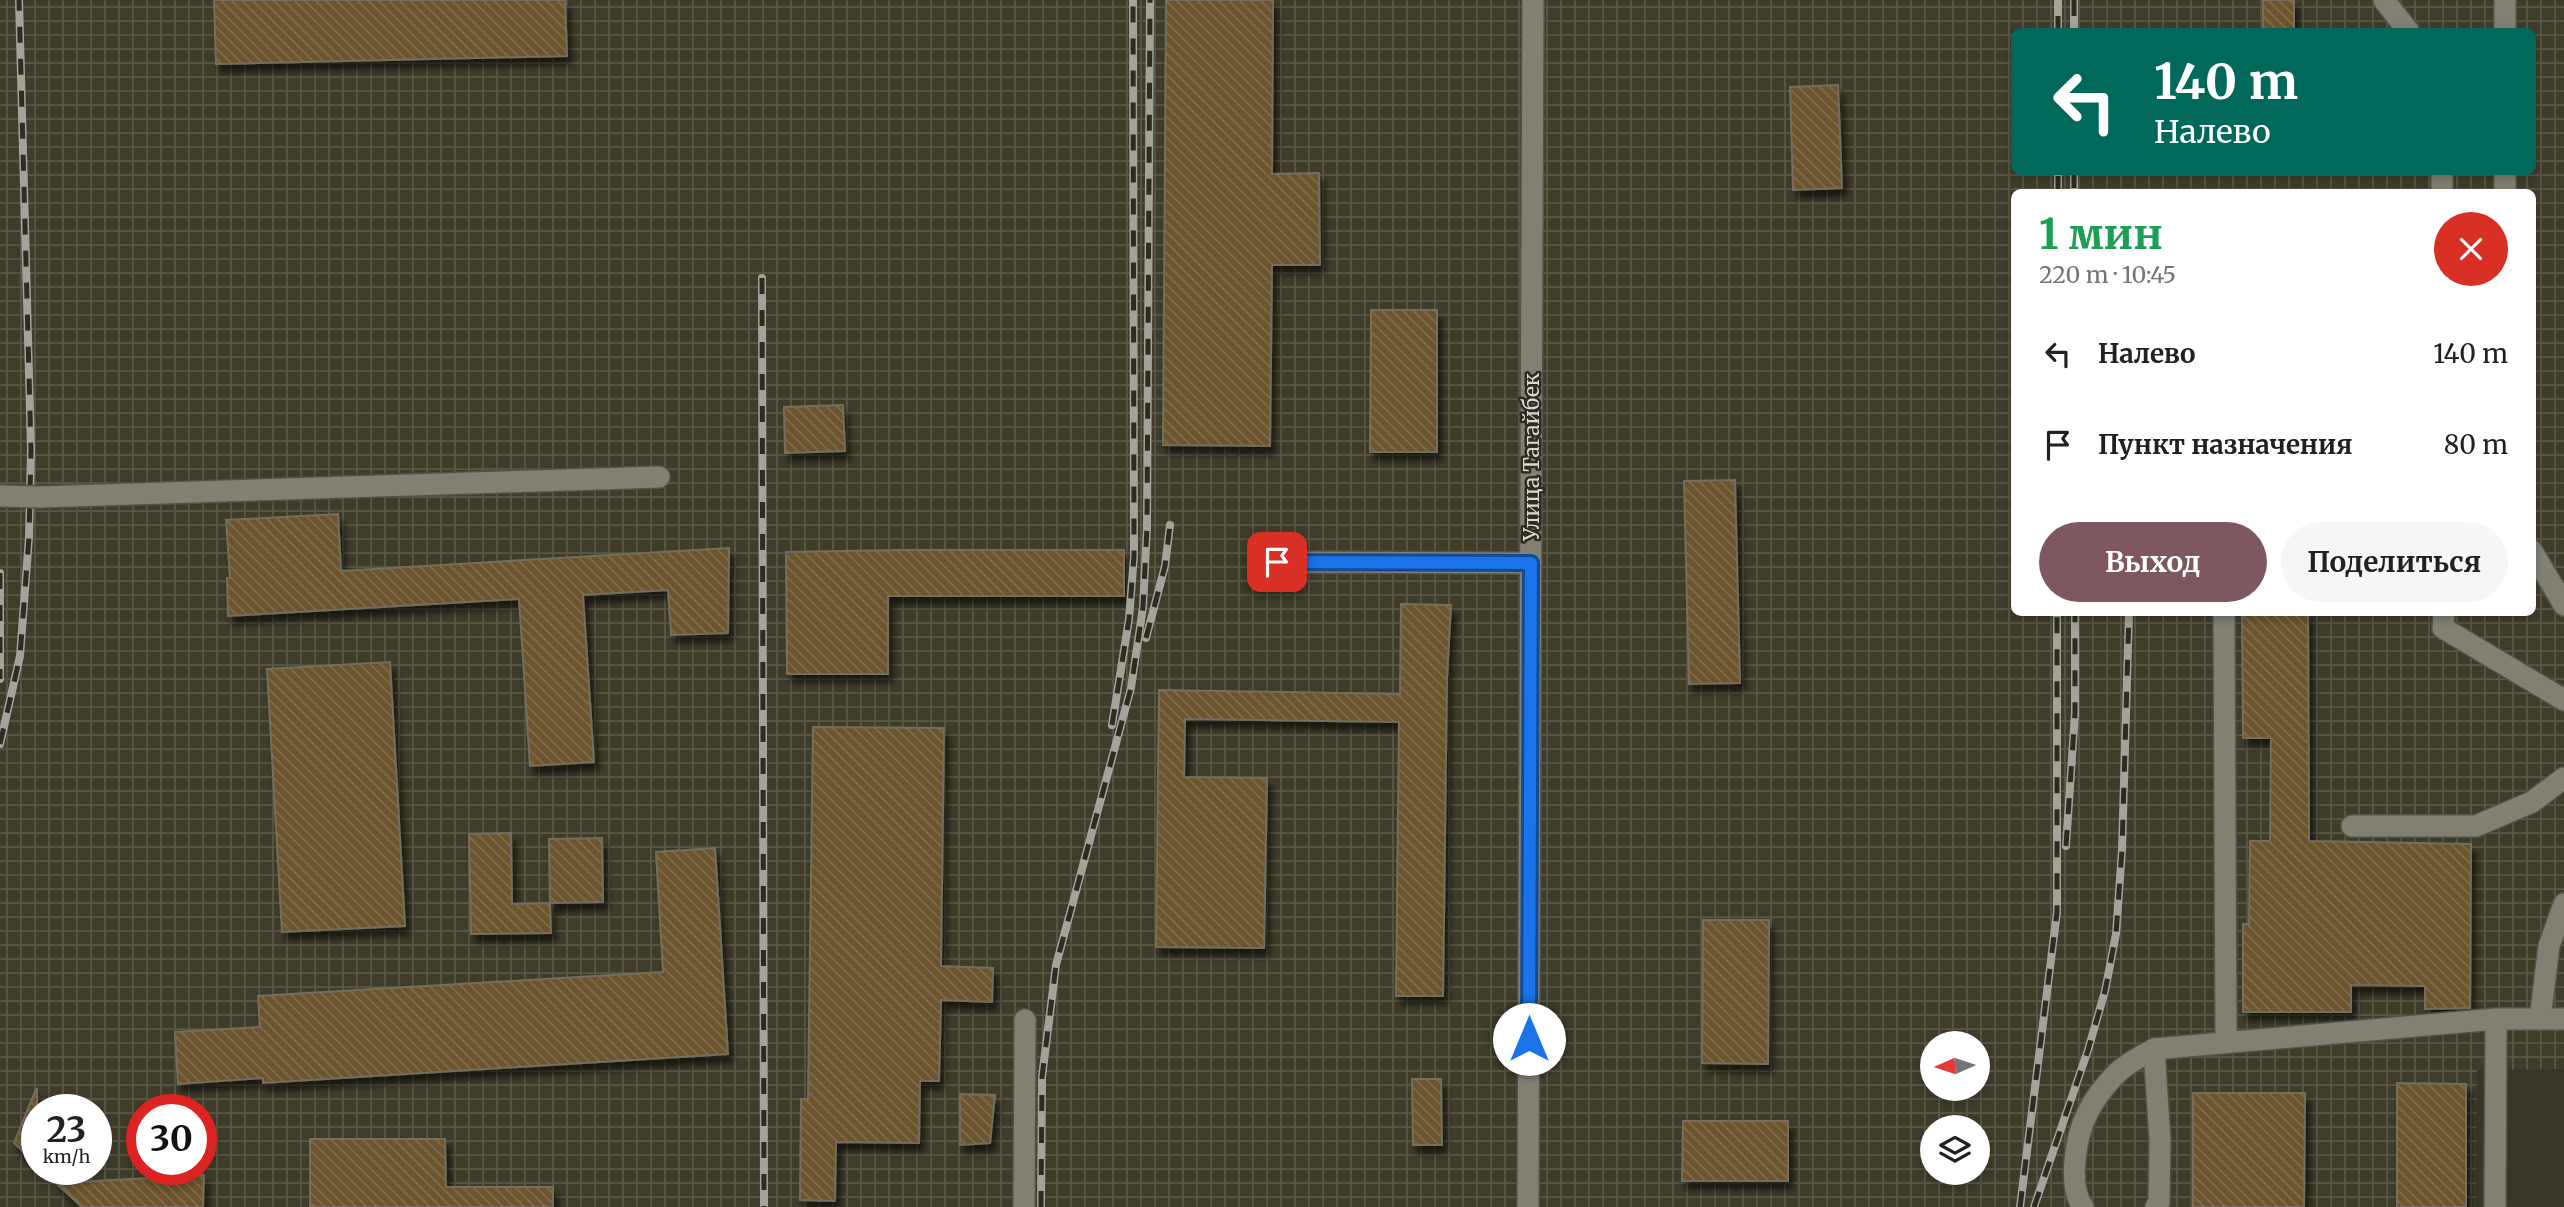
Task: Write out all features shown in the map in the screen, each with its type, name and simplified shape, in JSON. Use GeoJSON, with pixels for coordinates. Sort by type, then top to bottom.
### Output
{"type":"FeatureCollection","features":[{"type":"Feature","properties":{"kind":"street","name":"Улица Тагайбек"},"geometry":{"type":"LineString","coordinates":[[1528,1207],[1534,0]]}},
{"type":"Feature","properties":{"kind":"street"},"geometry":{"type":"LineString","coordinates":[[2384,0],[2406,28]]}},
{"type":"Feature","properties":{"kind":"street"},"geometry":{"type":"LineString","coordinates":[[2505,0],[2505,28]]}},
{"type":"Feature","properties":{"kind":"street"},"geometry":{"type":"LineString","coordinates":[[0,496],[40,497],[659,477]]}},
{"type":"Feature","properties":{"kind":"street"},"geometry":{"type":"LineString","coordinates":[[2536,558],[2564,605]]}},
{"type":"Feature","properties":{"kind":"street"},"geometry":{"type":"LineString","coordinates":[[1277,562],[1531,563]]}},
{"type":"Feature","properties":{"kind":"street"},"geometry":{"type":"LineString","coordinates":[[2224,616],[2226,1042]]}},
{"type":"Feature","properties":{"kind":"street"},"geometry":{"type":"LineString","coordinates":[[2444,616],[2443,628],[2564,700]]}},
{"type":"Feature","properties":{"kind":"street"},"geometry":{"type":"LineString","coordinates":[[2352,826],[2476,826],[2532,802],[2564,778]]}},
{"type":"Feature","properties":{"kind":"street"},"geometry":{"type":"LineString","coordinates":[[2540,1019],[2549,946],[2564,904]]}},
{"type":"Feature","properties":{"kind":"street"},"geometry":{"type":"LineString","coordinates":[[2495,1207],[2496,1019]]}},
{"type":"Feature","properties":{"kind":"street"},"geometry":{"type":"LineString","coordinates":[[2083,1207],[2077,1199],[2075,1170],[2078,1139],[2088,1112],[2119,1070],[2154,1049],[2496,1019],[2564,1019]]}},
{"type":"Feature","properties":{"kind":"street"},"geometry":{"type":"LineString","coordinates":[[1024,1207],[1025,1020]]}},
{"type":"Feature","properties":{"kind":"street"},"geometry":{"type":"LineString","coordinates":[[2154,1049],[2160,1140],[2160,1202],[2156,1207]]}},
{"type":"Feature","properties":{"kind":"shaded area"},"geometry":{"type":"Polygon","coordinates":[[[0,0],[2564,0],[2564,1069],[2477,1070],[2476,1207],[0,1207],[0,0]]]}},
{"type":"Feature","properties":{"kind":"building"},"geometry":{"type":"Polygon","coordinates":[[[214,0],[565,0],[567,56],[216,64],[214,0]]]}},
{"type":"Feature","properties":{"kind":"building"},"geometry":{"type":"Polygon","coordinates":[[[1166,0],[1273,0],[1272,174],[1319,173],[1320,265],[1272,265],[1270,446],[1163,445],[1166,0]]]}},
{"type":"Feature","properties":{"kind":"building"},"geometry":{"type":"Polygon","coordinates":[[[2263,0],[2294,0],[2294,28],[2263,28],[2263,0]]]}},
{"type":"Feature","properties":{"kind":"building"},"geometry":{"type":"Polygon","coordinates":[[[1838,85],[1842,188],[1793,190],[1790,87],[1838,85]]]}},
{"type":"Feature","properties":{"kind":"building"},"geometry":{"type":"Polygon","coordinates":[[[1371,310],[1437,310],[1437,452],[1370,452],[1371,310]]]}},
{"type":"Feature","properties":{"kind":"building"},"geometry":{"type":"Polygon","coordinates":[[[843,405],[845,451],[785,453],[784,407],[843,405]]]}},
{"type":"Feature","properties":{"kind":"building"},"geometry":{"type":"Polygon","coordinates":[[[1735,480],[1740,683],[1689,684],[1684,481],[1735,480]]]}},
{"type":"Feature","properties":{"kind":"building"},"geometry":{"type":"Polygon","coordinates":[[[338,514],[341,571],[729,548],[728,633],[671,635],[668,590],[583,595],[594,762],[530,766],[519,599],[228,616],[227,578],[230,578],[226,520],[338,514]]]}},
{"type":"Feature","properties":{"kind":"building"},"geometry":{"type":"Polygon","coordinates":[[[1124,550],[1124,596],[888,596],[888,674],[787,674],[786,552],[1124,550]]]}},
{"type":"Feature","properties":{"kind":"building"},"geometry":{"type":"Polygon","coordinates":[[[1401,604],[1451,605],[1447,677],[1443,996],[1396,996],[1399,722],[1185,719],[1184,777],[1267,778],[1264,948],[1156,947],[1159,690],[1400,694],[1401,604]]]}},
{"type":"Feature","properties":{"kind":"building"},"geometry":{"type":"Polygon","coordinates":[[[2242,616],[2308,616],[2309,841],[2471,844],[2470,1008],[2425,1009],[2425,986],[2351,985],[2351,1012],[2243,1012],[2243,924],[2249,924],[2250,841],[2270,841],[2271,738],[2243,738],[2242,616]]]}},
{"type":"Feature","properties":{"kind":"building"},"geometry":{"type":"Polygon","coordinates":[[[390,662],[405,926],[282,932],[267,669],[390,662]]]}},
{"type":"Feature","properties":{"kind":"building"},"geometry":{"type":"Polygon","coordinates":[[[813,727],[944,728],[941,966],[993,968],[992,1002],[941,1000],[939,1081],[920,1081],[919,1143],[836,1142],[835,1201],[800,1200],[801,1099],[808,1099],[813,727]]]}},
{"type":"Feature","properties":{"kind":"building"},"geometry":{"type":"Polygon","coordinates":[[[511,833],[512,904],[550,903],[551,933],[471,934],[469,834],[511,833]]]}},
{"type":"Feature","properties":{"kind":"building"},"geometry":{"type":"Polygon","coordinates":[[[602,838],[603,902],[550,903],[549,839],[602,838]]]}},
{"type":"Feature","properties":{"kind":"building"},"geometry":{"type":"Polygon","coordinates":[[[715,848],[728,1054],[263,1083],[263,1078],[178,1084],[175,1032],[260,1027],[258,996],[663,972],[656,852],[715,848]]]}},
{"type":"Feature","properties":{"kind":"building"},"geometry":{"type":"Polygon","coordinates":[[[1703,920],[1769,920],[1768,1064],[1702,1063],[1703,920]]]}},
{"type":"Feature","properties":{"kind":"building"},"geometry":{"type":"Polygon","coordinates":[[[1412,1079],[1441,1079],[1442,1145],[1413,1145],[1412,1079]]]}},
{"type":"Feature","properties":{"kind":"building"},"geometry":{"type":"Polygon","coordinates":[[[2397,1083],[2466,1084],[2466,1207],[2397,1207],[2397,1083]]]}},
{"type":"Feature","properties":{"kind":"building"},"geometry":{"type":"Polygon","coordinates":[[[2193,1093],[2305,1093],[2304,1207],[2193,1207],[2193,1093]]]}},
{"type":"Feature","properties":{"kind":"building"},"geometry":{"type":"Polygon","coordinates":[[[960,1094],[995,1095],[990,1143],[960,1145],[960,1094]]]}},
{"type":"Feature","properties":{"kind":"building"},"geometry":{"type":"Polygon","coordinates":[[[1683,1121],[1788,1121],[1788,1181],[1682,1181],[1683,1121]]]}},
{"type":"Feature","properties":{"kind":"building"},"geometry":{"type":"Polygon","coordinates":[[[21,1126],[21,1149],[14,1143],[21,1126]]]}},
{"type":"Feature","properties":{"kind":"building"},"geometry":{"type":"Polygon","coordinates":[[[310,1139],[445,1139],[446,1187],[553,1187],[553,1207],[310,1207],[310,1139]]]}},
{"type":"Feature","properties":{"kind":"building"},"geometry":{"type":"Polygon","coordinates":[[[126,1179],[126,1185],[204,1185],[203,1207],[82,1207],[58,1185],[112,1185],[112,1180],[126,1179]]]}},
{"type":"Feature","properties":{"kind":"railway"},"geometry":{"type":"LineString","coordinates":[[0,744],[20,656],[29,537],[31,450],[19,0]]}},
{"type":"Feature","properties":{"kind":"railway"},"geometry":{"type":"LineString","coordinates":[[1112,725],[1129,619],[1134,556],[1133,0]]}},
{"type":"Feature","properties":{"kind":"railway"},"geometry":{"type":"LineString","coordinates":[[1041,1207],[1042,1077],[1056,965],[1131,688],[1143,607],[1147,527],[1150,0]]}},
{"type":"Feature","properties":{"kind":"railway"},"geometry":{"type":"LineString","coordinates":[[2058,0],[2058,28]]}},
{"type":"Feature","properties":{"kind":"railway"},"geometry":{"type":"LineString","coordinates":[[2074,0],[2074,28]]}},
{"type":"Feature","properties":{"kind":"railway"},"geometry":{"type":"LineString","coordinates":[[2058,175],[2058,189]]}},
{"type":"Feature","properties":{"kind":"railway"},"geometry":{"type":"LineString","coordinates":[[2074,175],[2074,189]]}},
{"type":"Feature","properties":{"kind":"railway"},"geometry":{"type":"LineString","coordinates":[[762,278],[764,1207]]}},
{"type":"Feature","properties":{"kind":"railway"},"geometry":{"type":"LineString","coordinates":[[1146,638],[1165,566],[1170,525]]}},
{"type":"Feature","properties":{"kind":"railway"},"geometry":{"type":"LineString","coordinates":[[0,573],[0,679]]}},
{"type":"Feature","properties":{"kind":"railway"},"geometry":{"type":"LineString","coordinates":[[2020,1207],[2057,912],[2057,616]]}},
{"type":"Feature","properties":{"kind":"railway"},"geometry":{"type":"LineString","coordinates":[[2066,846],[2075,713],[2075,616]]}},
{"type":"Feature","properties":{"kind":"railway"},"geometry":{"type":"LineString","coordinates":[[2034,1207],[2088,1050],[2105,991],[2116,934],[2122,850],[2129,616]]}},
{"type":"Feature","properties":{"kind":"route"},"geometry":{"type":"LineString","coordinates":[[1277,562],[1531,563],[1529,1039]]}}]}
